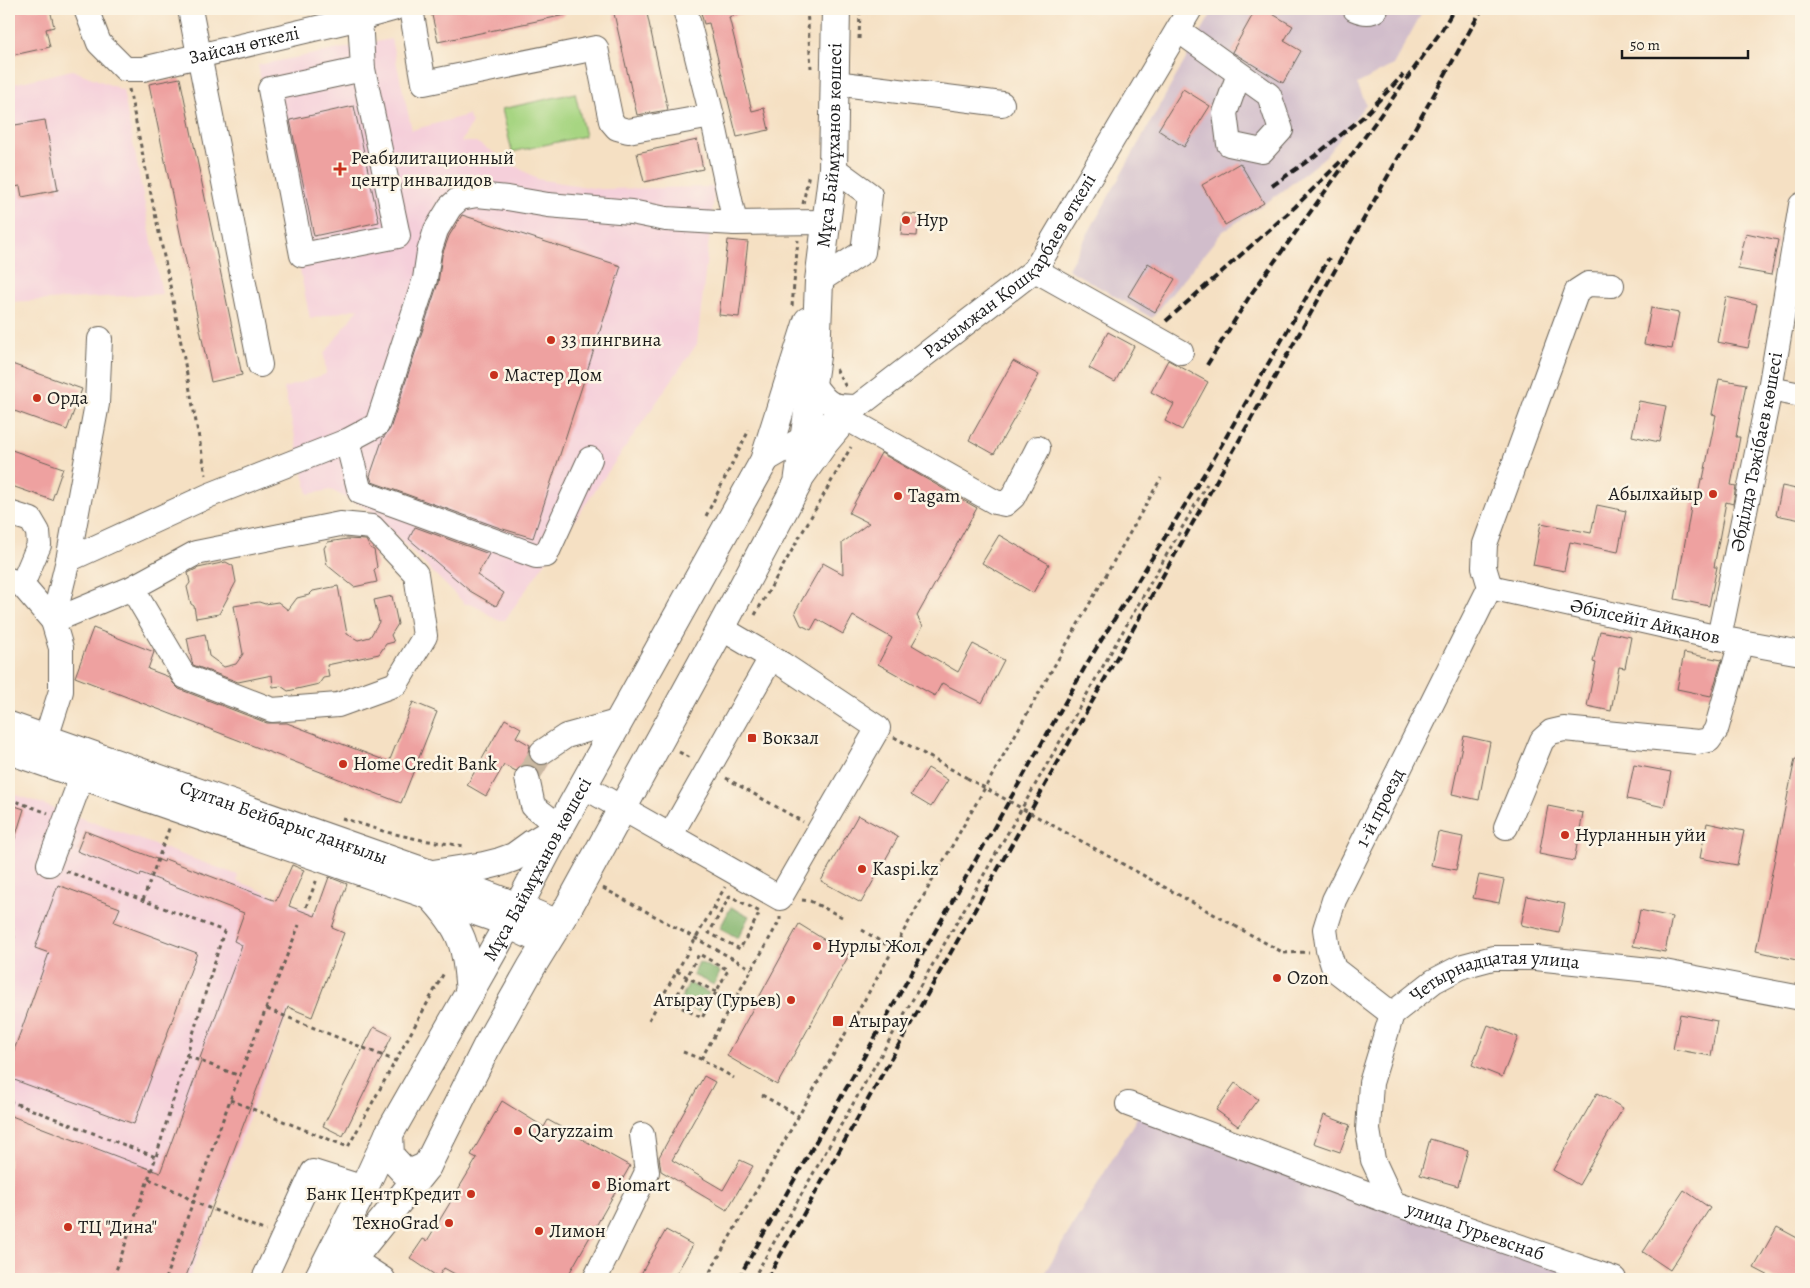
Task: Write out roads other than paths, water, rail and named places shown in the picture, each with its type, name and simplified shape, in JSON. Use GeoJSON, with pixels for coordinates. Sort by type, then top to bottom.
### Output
{"type":"FeatureCollection","features":[{"type":"Feature","properties":{"kind":"main road","name":"Мұса Баймұханов көшесі"},"geometry":{"type":"LineString","coordinates":[[318,1279],[389,1134],[470,993],[560,827],[764,461],[820,281],[813,222],[835,83],[836,9]]}},
{"type":"Feature","properties":{"kind":"main road"},"geometry":{"type":"LineString","coordinates":[[328,1279],[352,1259],[427,1166],[487,1046],[622,809],[731,634],[798,483],[816,356],[820,281]]}},
{"type":"Feature","properties":{"kind":"main road","name":"Сұлтан Бейбарыс даңғылы"},"geometry":{"type":"LineString","coordinates":[[9,726],[46,738],[513,915],[552,933]]}},
{"type":"Feature","properties":{"kind":"main road","name":"Сұлтан Бейбарыс даңғылы"},"geometry":{"type":"LineString","coordinates":[[9,750],[81,775],[429,884]]}},
{"type":"Feature","properties":{"kind":"main road"},"geometry":{"type":"LineString","coordinates":[[470,993],[467,955],[462,938],[429,884],[471,868],[514,857],[560,827]]}},
{"type":"Feature","properties":{"kind":"main road"},"geometry":{"type":"LineString","coordinates":[[389,1134],[390,1156],[395,1164],[404,1172],[414,1172],[427,1166]]}},
{"type":"Feature","properties":{"kind":"street","name":"Зайсан өткелі"},"geometry":{"type":"LineString","coordinates":[[86,9],[99,43],[125,69],[143,69],[200,57],[393,9]]}},
{"type":"Feature","properties":{"kind":"street"},"geometry":{"type":"LineString","coordinates":[[190,9],[260,365]]}},
{"type":"Feature","properties":{"kind":"street"},"geometry":{"type":"LineString","coordinates":[[411,9],[424,83],[596,48],[612,121],[617,128],[628,131],[712,116]]}},
{"type":"Feature","properties":{"kind":"street"},"geometry":{"type":"LineString","coordinates":[[685,9],[712,116],[735,223]]}},
{"type":"Feature","properties":{"kind":"street","name":"Рахымжан Қошқарбаев өткелі"},"geometry":{"type":"LineString","coordinates":[[764,461],[804,437],[856,418],[1036,270],[1190,9]]}},
{"type":"Feature","properties":{"kind":"street"},"geometry":{"type":"LineString","coordinates":[[1355,9],[1361,12],[1376,9]]}},
{"type":"Feature","properties":{"kind":"street"},"geometry":{"type":"LineString","coordinates":[[360,18],[364,69],[398,236],[302,256],[270,89],[364,69]]}},
{"type":"Feature","properties":{"kind":"street"},"geometry":{"type":"LineString","coordinates":[[1178,30],[1239,74]]}},
{"type":"Feature","properties":{"kind":"street"},"geometry":{"type":"LineString","coordinates":[[835,83],[1002,104]]}},
{"type":"Feature","properties":{"kind":"street"},"geometry":{"type":"LineString","coordinates":[[820,281],[863,252],[870,195],[821,167]]}},
{"type":"Feature","properties":{"kind":"street"},"geometry":{"type":"LineString","coordinates":[[68,560],[210,495],[347,441],[377,425],[425,279],[429,252],[436,230],[450,207],[460,198],[478,195],[548,205],[631,212],[666,219],[735,223],[813,222]]}},
{"type":"Feature","properties":{"kind":"street","name":"Әбділдә Тәжібаев көшесі"},"geometry":{"type":"LineString","coordinates":[[1506,827],[1542,740],[1551,732],[1564,729],[1698,742],[1709,740],[1716,730],[1801,205]]}},
{"type":"Feature","properties":{"kind":"street"},"geometry":{"type":"LineString","coordinates":[[1036,270],[1181,352]]}},
{"type":"Feature","properties":{"kind":"street"},"geometry":{"type":"LineString","coordinates":[[1490,587],[1484,568],[1485,544],[1577,291],[1588,284],[1612,285]]}},
{"type":"Feature","properties":{"kind":"street"},"geometry":{"type":"LineString","coordinates":[[53,621],[68,560],[97,404],[100,339]]}},
{"type":"Feature","properties":{"kind":"street"},"geometry":{"type":"LineString","coordinates":[[812,383],[825,401],[995,502],[1005,504],[1013,497],[1038,448]]}},
{"type":"Feature","properties":{"kind":"street"},"geometry":{"type":"LineString","coordinates":[[1770,389],[1801,395]]}},
{"type":"Feature","properties":{"kind":"street"},"geometry":{"type":"LineString","coordinates":[[798,483],[825,445],[856,418]]}},
{"type":"Feature","properties":{"kind":"street"},"geometry":{"type":"LineString","coordinates":[[347,441],[360,492],[536,556],[546,555],[590,460]]}},
{"type":"Feature","properties":{"kind":"street"},"geometry":{"type":"LineString","coordinates":[[9,513],[31,520],[38,532],[39,545],[16,583],[53,621],[61,648],[61,691],[46,738]]}},
{"type":"Feature","properties":{"kind":"street"},"geometry":{"type":"LineString","coordinates":[[53,621],[132,588],[196,553],[340,524],[372,527],[416,574],[426,636],[396,684],[338,705],[272,710],[184,676],[132,588]]}},
{"type":"Feature","properties":{"kind":"street","name":"Әбілсейіт Айқанов"},"geometry":{"type":"LineString","coordinates":[[1490,587],[1730,640],[1801,653]]}},
{"type":"Feature","properties":{"kind":"street","name":"1-й проезд"},"geometry":{"type":"LineString","coordinates":[[1392,1014],[1334,969],[1328,950],[1325,929],[1334,900],[1490,587]]}},
{"type":"Feature","properties":{"kind":"street"},"geometry":{"type":"LineString","coordinates":[[583,786],[780,898],[878,728],[833,697],[731,634]]}},
{"type":"Feature","properties":{"kind":"street"},"geometry":{"type":"LineString","coordinates":[[670,836],[771,658]]}},
{"type":"Feature","properties":{"kind":"street"},"geometry":{"type":"LineString","coordinates":[[542,752],[566,736],[620,721]]}},
{"type":"Feature","properties":{"kind":"street"},"geometry":{"type":"LineString","coordinates":[[49,864],[81,775]]}},
{"type":"Feature","properties":{"kind":"street"},"geometry":{"type":"LineString","coordinates":[[528,778],[533,806],[560,827]]}},
{"type":"Feature","properties":{"kind":"street","name":"Четырнадцатая улица"},"geometry":{"type":"LineString","coordinates":[[1393,1202],[1373,1160],[1368,1130],[1371,1083],[1392,1014],[1434,981],[1463,966],[1493,958],[1536,958],[1659,971],[1801,998]]}},
{"type":"Feature","properties":{"kind":"street","name":"улица Гурьевснаб"},"geometry":{"type":"LineString","coordinates":[[1128,1104],[1393,1202],[1614,1279]]}},
{"type":"Feature","properties":{"kind":"street"},"geometry":{"type":"LineString","coordinates":[[595,1279],[647,1172],[642,1135]]}},
{"type":"Feature","properties":{"kind":"street"},"geometry":{"type":"LineString","coordinates":[[264,1279],[313,1172],[364,1188]]}},
{"type":"Feature","properties":{"kind":"street"},"geometry":{"type":"LineString","coordinates":[[352,1259],[383,1279]]}},
{"type":"Feature","properties":{"kind":"tunnel"},"geometry":{"type":"LineString","coordinates":[[527,778],[542,752]]}},
{"type":"Feature","properties":{"kind":"railway"},"geometry":{"type":"LineString","coordinates":[[1207,365],[1251,294],[1442,30],[1454,9]]}},
{"type":"Feature","properties":{"kind":"railway"},"geometry":{"type":"LineString","coordinates":[[767,1279],[1482,9]]}},
{"type":"Feature","properties":{"kind":"railway"},"geometry":{"type":"LineString","coordinates":[[1272,186],[1316,155],[1363,117],[1403,75]]}},
{"type":"Feature","properties":{"kind":"railway"},"geometry":{"type":"LineString","coordinates":[[1166,321],[1295,207],[1342,160]]}},
{"type":"Feature","properties":{"kind":"railway"},"geometry":{"type":"LineString","coordinates":[[738,1279],[1089,660],[1214,458],[1329,258]]}},
{"type":"Feature","properties":{"kind":"place","name":"Реабилитационный центр инвалидов"},"geometry":{"type":"Point","coordinates":[340,169]}},
{"type":"Feature","properties":{"kind":"place","name":"Нур"},"geometry":{"type":"Point","coordinates":[906,220]}},
{"type":"Feature","properties":{"kind":"place","name":"33 пингвина"},"geometry":{"type":"Point","coordinates":[551,340]}},
{"type":"Feature","properties":{"kind":"place","name":"Мастер Дом"},"geometry":{"type":"Point","coordinates":[494,375]}},
{"type":"Feature","properties":{"kind":"place","name":"Орда"},"geometry":{"type":"Point","coordinates":[37,398]}},
{"type":"Feature","properties":{"kind":"place","name":"Абылхайыр"},"geometry":{"type":"Point","coordinates":[1713,494]}},
{"type":"Feature","properties":{"kind":"place","name":"Tagam"},"geometry":{"type":"Point","coordinates":[898,496]}},
{"type":"Feature","properties":{"kind":"place","name":"Вокзал"},"geometry":{"type":"Point","coordinates":[752,738]}},
{"type":"Feature","properties":{"kind":"place","name":"Home Credit Bank"},"geometry":{"type":"Point","coordinates":[343,764]}},
{"type":"Feature","properties":{"kind":"place","name":"Нурланнын уйи"},"geometry":{"type":"Point","coordinates":[1565,835]}},
{"type":"Feature","properties":{"kind":"place","name":"Kaspi.kz"},"geometry":{"type":"Point","coordinates":[862,869]}},
{"type":"Feature","properties":{"kind":"place","name":"Нурлы Жол"},"geometry":{"type":"Point","coordinates":[817,946]}},
{"type":"Feature","properties":{"kind":"place","name":"Ozon"},"geometry":{"type":"Point","coordinates":[1277,978]}},
{"type":"Feature","properties":{"kind":"place","name":"Атырау (Гурьев)"},"geometry":{"type":"Point","coordinates":[791,1000]}},
{"type":"Feature","properties":{"kind":"place","name":"Атырау"},"geometry":{"type":"Point","coordinates":[838,1021]}},
{"type":"Feature","properties":{"kind":"place","name":"Qaryzzaim"},"geometry":{"type":"Point","coordinates":[518,1131]}},
{"type":"Feature","properties":{"kind":"place","name":"Biomart"},"geometry":{"type":"Point","coordinates":[596,1185]}},
{"type":"Feature","properties":{"kind":"place","name":"Банк ЦентрКредит"},"geometry":{"type":"Point","coordinates":[471,1194]}},
{"type":"Feature","properties":{"kind":"place","name":"ТехноGrad"},"geometry":{"type":"Point","coordinates":[449,1223]}},
{"type":"Feature","properties":{"kind":"place","name":"ТЦ \"Дина\""},"geometry":{"type":"Point","coordinates":[68,1227]}},
{"type":"Feature","properties":{"kind":"place","name":"Лимон"},"geometry":{"type":"Point","coordinates":[539,1231]}}]}
